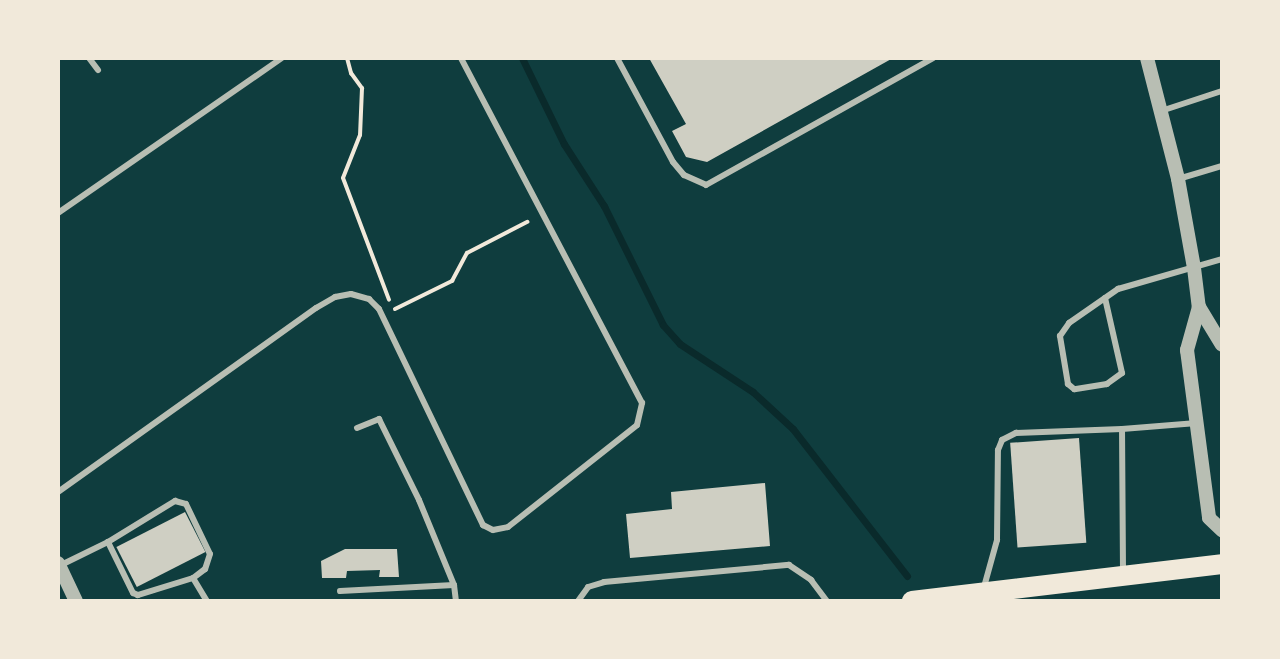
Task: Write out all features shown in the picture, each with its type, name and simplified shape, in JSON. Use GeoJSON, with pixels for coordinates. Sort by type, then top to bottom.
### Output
{"type":"FeatureCollection","features":[{"type":"Feature","properties":{"kind":"main road"},"geometry":{"type":"LineString","coordinates":[[912,601],[1222,564]]}},
{"type":"Feature","properties":{"kind":"street"},"geometry":{"type":"LineString","coordinates":[[1147,58],[1178,179],[1194,268],[1199,307],[1187,350],[1209,518],[1222,530]]}},
{"type":"Feature","properties":{"kind":"street"},"geometry":{"type":"LineString","coordinates":[[1199,307],[1222,345]]}},
{"type":"Feature","properties":{"kind":"street"},"geometry":{"type":"LineString","coordinates":[[58,564],[76,601]]}},
{"type":"Feature","properties":{"kind":"lane"},"geometry":{"type":"LineString","coordinates":[[89,58],[98,70]]}},
{"type":"Feature","properties":{"kind":"lane"},"geometry":{"type":"LineString","coordinates":[[58,213],[282,58]]}},
{"type":"Feature","properties":{"kind":"lane"},"geometry":{"type":"LineString","coordinates":[[58,492],[316,308],[335,297],[351,294],[369,299],[379,309],[483,525],[493,530],[508,527],[637,425],[642,403],[461,58]]}},
{"type":"Feature","properties":{"kind":"lane"},"geometry":{"type":"LineString","coordinates":[[617,58],[673,162],[684,175],[706,185],[933,58]]}},
{"type":"Feature","properties":{"kind":"lane"},"geometry":{"type":"LineString","coordinates":[[1161,111],[1222,91]]}},
{"type":"Feature","properties":{"kind":"lane"},"geometry":{"type":"LineString","coordinates":[[1178,179],[1222,166]]}},
{"type":"Feature","properties":{"kind":"lane"},"geometry":{"type":"LineString","coordinates":[[1105,298],[1122,373],[1107,384],[1074,389],[1068,384],[1060,336],[1069,323],[1105,298],[1137,282],[1222,259]]}},
{"type":"Feature","properties":{"kind":"lane"},"geometry":{"type":"LineString","coordinates":[[357,428],[379,419],[419,500],[454,585],[456,601]]}},
{"type":"Feature","properties":{"kind":"lane"},"geometry":{"type":"LineString","coordinates":[[982,592],[997,540],[998,450],[1002,440],[1016,433],[1197,423]]}},
{"type":"Feature","properties":{"kind":"lane"},"geometry":{"type":"LineString","coordinates":[[1122,429],[1123,575]]}},
{"type":"Feature","properties":{"kind":"lane"},"geometry":{"type":"LineString","coordinates":[[58,564],[108,542],[175,501],[186,504],[210,554],[205,569],[193,578],[138,595],[133,593],[108,542]]}},
{"type":"Feature","properties":{"kind":"lane"},"geometry":{"type":"LineString","coordinates":[[578,601],[588,587],[604,582],[789,565],[805,575],[827,601]]}},
{"type":"Feature","properties":{"kind":"lane"},"geometry":{"type":"LineString","coordinates":[[193,578],[207,601]]}},
{"type":"Feature","properties":{"kind":"lane"},"geometry":{"type":"LineString","coordinates":[[340,591],[454,585]]}},
{"type":"Feature","properties":{"kind":"path"},"geometry":{"type":"LineString","coordinates":[[347,58],[351,73],[362,88],[360,135],[343,178],[390,301]]}},
{"type":"Feature","properties":{"kind":"path"},"geometry":{"type":"LineString","coordinates":[[395,309],[452,281],[467,253],[527,222]]}},
{"type":"Feature","properties":{"kind":"building"},"geometry":{"type":"Polygon","coordinates":[[[649,58],[893,58],[707,162],[686,157],[672,131],[686,124],[649,58]]]}},
{"type":"Feature","properties":{"kind":"building"},"geometry":{"type":"Polygon","coordinates":[[[1079,438],[1086,543],[1017,548],[1010,443],[1079,438]]]}},
{"type":"Feature","properties":{"kind":"building"},"geometry":{"type":"Polygon","coordinates":[[[765,483],[770,546],[630,558],[626,514],[672,509],[671,492],[765,483]]]}},
{"type":"Feature","properties":{"kind":"building"},"geometry":{"type":"Polygon","coordinates":[[[185,512],[205,552],[137,587],[116,547],[185,512]]]}},
{"type":"Feature","properties":{"kind":"building"},"geometry":{"type":"Polygon","coordinates":[[[345,549],[397,549],[399,577],[379,577],[380,570],[347,571],[346,578],[322,578],[321,561],[345,549]]]}},
{"type":"Feature","properties":{"kind":"waterway"},"geometry":{"type":"LineString","coordinates":[[522,58],[564,144],[604,206],[663,325],[680,344],[753,392],[793,429],[907,576]]}}]}
